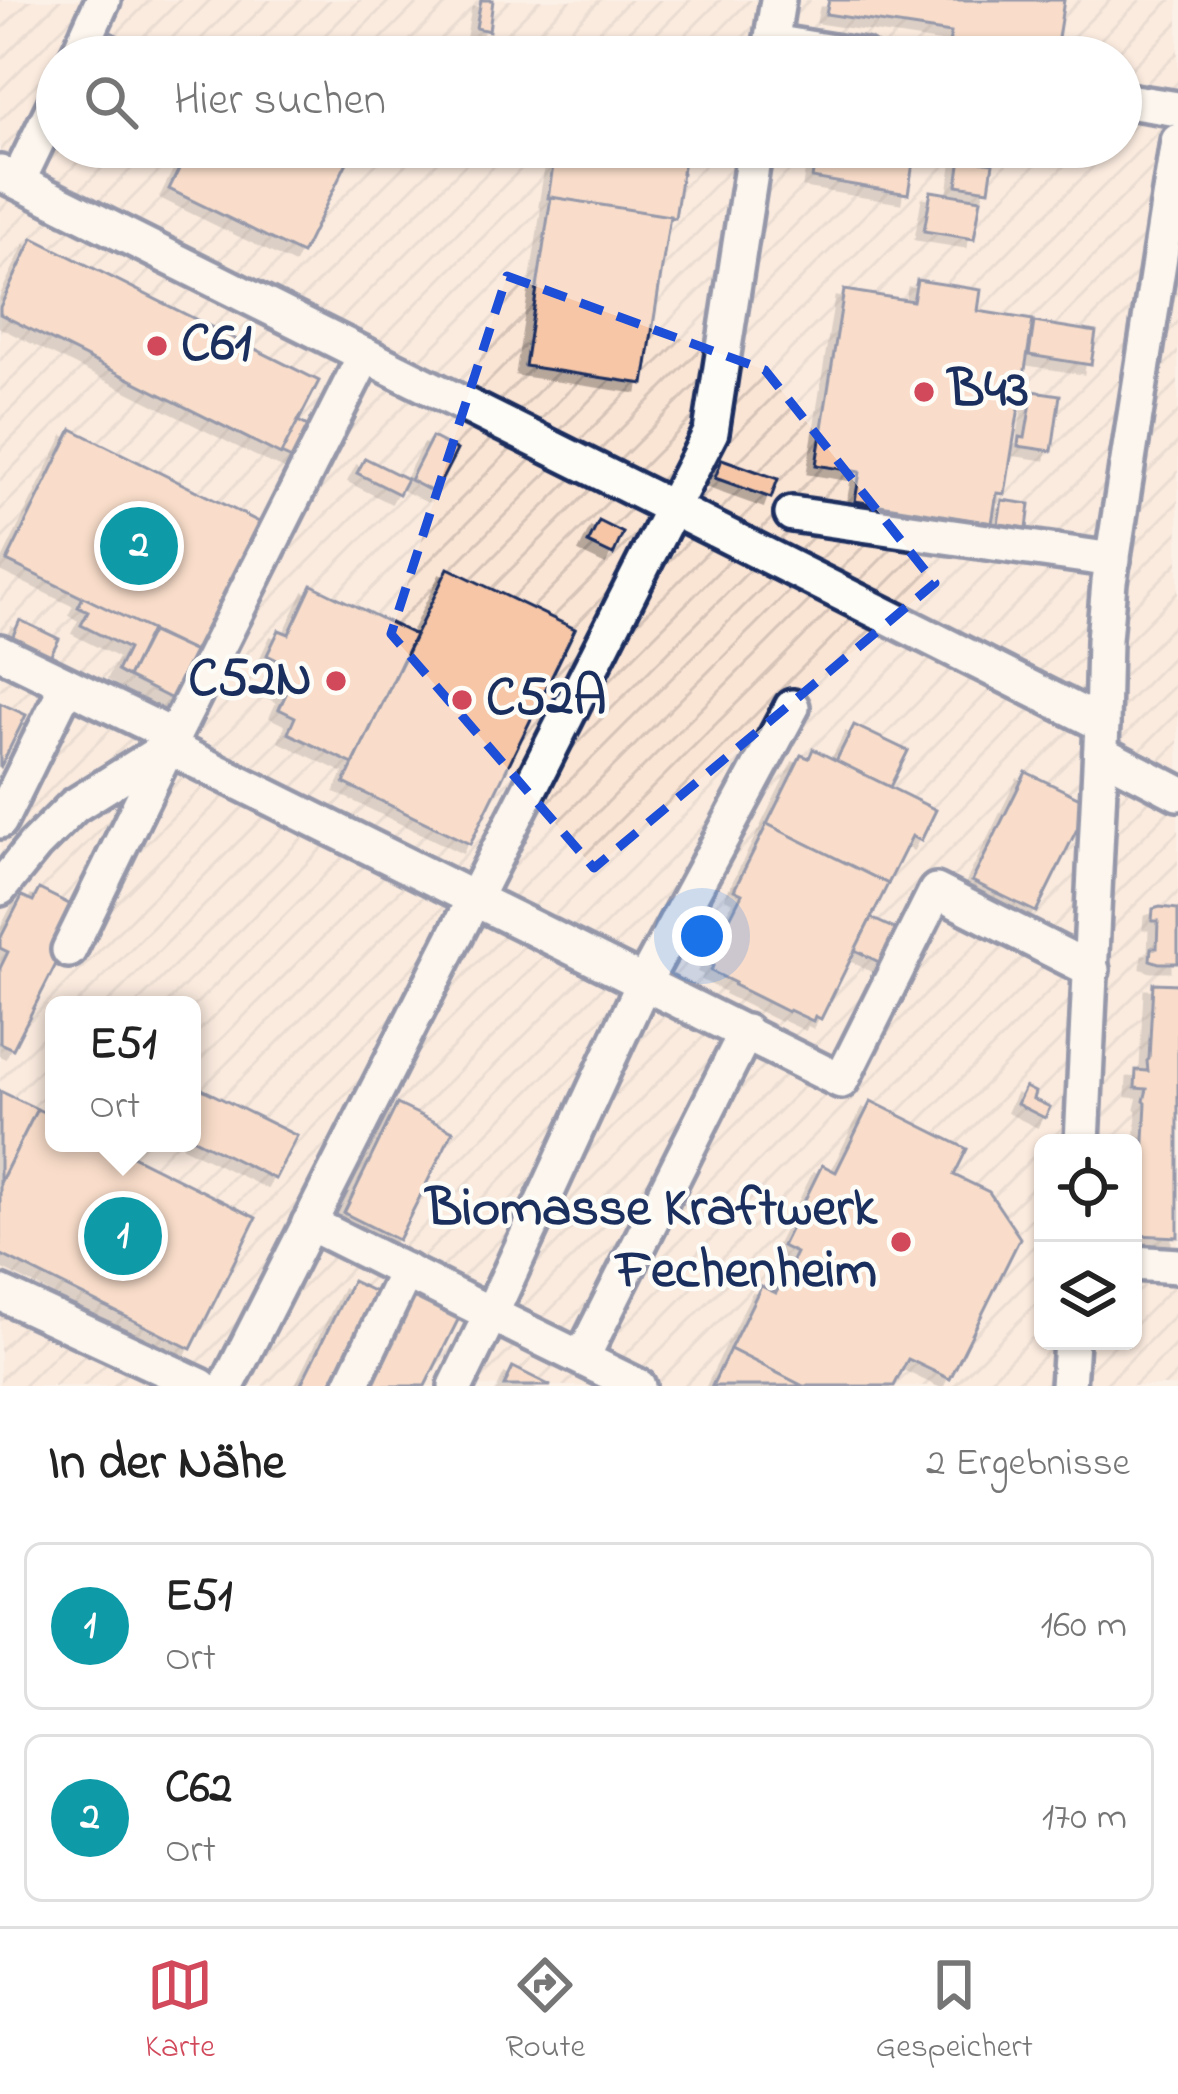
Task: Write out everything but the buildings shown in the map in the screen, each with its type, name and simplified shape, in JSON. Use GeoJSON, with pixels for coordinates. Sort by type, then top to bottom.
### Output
{"type":"FeatureCollection","features":[{"type":"Feature","properties":{"kind":"lane"},"geometry":{"type":"LineString","coordinates":[[87,36],[103,0]]}},
{"type":"Feature","properties":{"kind":"lane"},"geometry":{"type":"LineString","coordinates":[[772,36],[778,0]]}},
{"type":"Feature","properties":{"kind":"lane"},"geometry":{"type":"LineString","coordinates":[[1142,103],[1178,109]]}},
{"type":"Feature","properties":{"kind":"lane"},"geometry":{"type":"LineString","coordinates":[[36,134],[9,177],[672,508],[1102,738],[1178,793]]}},
{"type":"Feature","properties":{"kind":"lane"},"geometry":{"type":"LineString","coordinates":[[1083,1134],[1104,640],[1178,141]]}},
{"type":"Feature","properties":{"kind":"lane"},"geometry":{"type":"LineString","coordinates":[[227,1386],[711,432],[752,168]]}},
{"type":"Feature","properties":{"kind":"lane"},"geometry":{"type":"LineString","coordinates":[[70,950],[365,355]]}},
{"type":"Feature","properties":{"kind":"lane"},"geometry":{"type":"LineString","coordinates":[[792,514],[1113,560]]}},
{"type":"Feature","properties":{"kind":"lane"},"geometry":{"type":"LineString","coordinates":[[0,652],[475,899],[841,1081],[935,890],[1092,970]]}},
{"type":"Feature","properties":{"kind":"lane"},"geometry":{"type":"LineString","coordinates":[[0,821],[68,685]]}},
{"type":"Feature","properties":{"kind":"lane"},"geometry":{"type":"LineString","coordinates":[[456,1386],[644,982],[792,707]]}},
{"type":"Feature","properties":{"kind":"lane"},"geometry":{"type":"LineString","coordinates":[[1,880],[74,806],[171,742]]}},
{"type":"Feature","properties":{"kind":"lane"},"geometry":{"type":"LineString","coordinates":[[582,1358],[746,1031]]}},
{"type":"Feature","properties":{"kind":"lane"},"geometry":{"type":"LineString","coordinates":[[309,1223],[638,1386]]}},
{"type":"Feature","properties":{"kind":"lane"},"geometry":{"type":"LineString","coordinates":[[1142,1264],[1178,1266]]}},
{"type":"Feature","properties":{"kind":"lane"},"geometry":{"type":"LineString","coordinates":[[351,1386],[406,1271]]}},
{"type":"Feature","properties":{"kind":"lane"},"geometry":{"type":"LineString","coordinates":[[0,1293],[201,1386]]}},
{"type":"Feature","properties":{"kind":"lane"},"geometry":{"type":"LineString","coordinates":[[1068,1386],[1070,1350]]}},
{"type":"Feature","properties":{"kind":"highlighted area"},"geometry":{"type":"Polygon","coordinates":[[[507,276],[765,370],[935,583],[594,868],[391,634],[507,276]]]}},
{"type":"Feature","properties":{"kind":"shaded area"},"geometry":{"type":"Polygon","coordinates":[[[0,0],[1178,0],[1178,1386],[0,1386],[0,0]]]}},
{"type":"Feature","properties":{"kind":"place","name":"C61"},"geometry":{"type":"Point","coordinates":[157,346]}},
{"type":"Feature","properties":{"kind":"place","name":"B43"},"geometry":{"type":"Point","coordinates":[924,392]}},
{"type":"Feature","properties":{"kind":"place","name":"C62"},"geometry":{"type":"Point","coordinates":[139,546]}},
{"type":"Feature","properties":{"kind":"place","name":"C52N"},"geometry":{"type":"Point","coordinates":[336,681]}},
{"type":"Feature","properties":{"kind":"place","name":"C52A"},"geometry":{"type":"Point","coordinates":[462,700]}},
{"type":"Feature","properties":{"kind":"place","name":"E51"},"geometry":{"type":"Point","coordinates":[123,1236]}},
{"type":"Feature","properties":{"kind":"place","name":"Biomasse Kraftwerk Fechenheim"},"geometry":{"type":"Point","coordinates":[901,1242]}}]}
